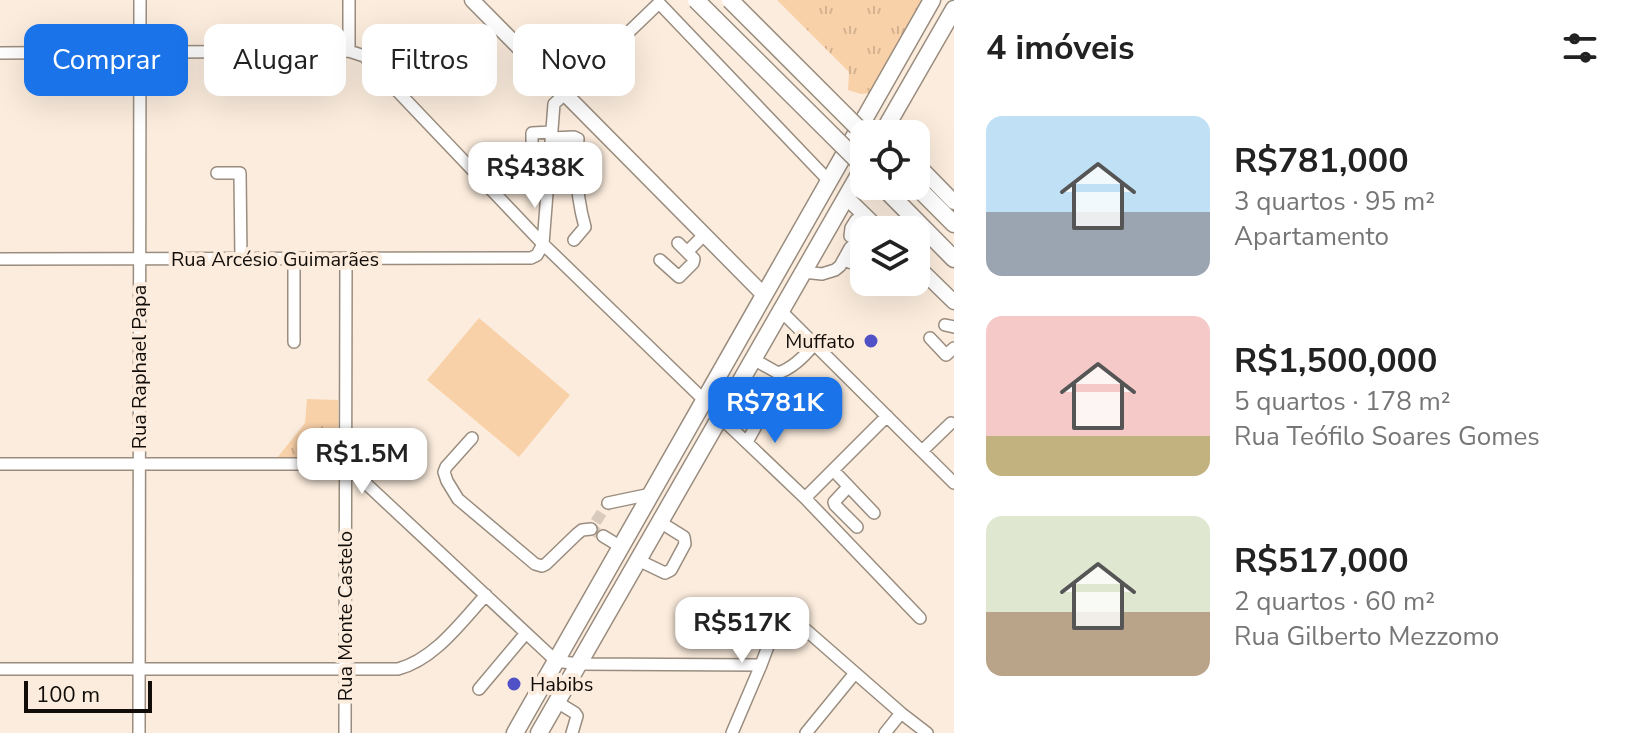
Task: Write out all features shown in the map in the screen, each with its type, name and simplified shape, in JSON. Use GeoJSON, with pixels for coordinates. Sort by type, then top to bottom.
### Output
{"type":"FeatureCollection","features":[{"type":"Feature","properties":{"kind":"highway"},"geometry":{"type":"LineString","coordinates":[[696,0],[850,153]]}},
{"type":"Feature","properties":{"kind":"highway"},"geometry":{"type":"LineString","coordinates":[[730,0],[850,120]]}},
{"type":"Feature","properties":{"kind":"highway"},"geometry":{"type":"LineString","coordinates":[[515,733],[932,0]]}},
{"type":"Feature","properties":{"kind":"highway"},"geometry":{"type":"LineString","coordinates":[[892,120],[952,16]]}},
{"type":"Feature","properties":{"kind":"highway"},"geometry":{"type":"LineString","coordinates":[[539,733],[850,190]]}},
{"type":"Feature","properties":{"kind":"highway"},"geometry":{"type":"LineString","coordinates":[[896,200],[954,259]]}},
{"type":"Feature","properties":{"kind":"highway"},"geometry":{"type":"LineString","coordinates":[[930,200],[954,224]]}},
{"type":"Feature","properties":{"kind":"main road"},"geometry":{"type":"LineString","coordinates":[[472,0],[513,41]]}},
{"type":"Feature","properties":{"kind":"main road"},"geometry":{"type":"LineString","coordinates":[[568,96],[764,295]]}},
{"type":"Feature","properties":{"kind":"main road"},"geometry":{"type":"LineString","coordinates":[[930,177],[954,202]]}},
{"type":"Feature","properties":{"kind":"main road"},"geometry":{"type":"LineString","coordinates":[[846,197],[854,216]]}},
{"type":"Feature","properties":{"kind":"main road"},"geometry":{"type":"LineString","coordinates":[[930,279],[954,302]]}},
{"type":"Feature","properties":{"kind":"street","name":"Rua Raphael Papa"},"geometry":{"type":"LineString","coordinates":[[140,0],[140,24]]}},
{"type":"Feature","properties":{"kind":"street"},"geometry":{"type":"LineString","coordinates":[[349,0],[349,51]]}},
{"type":"Feature","properties":{"kind":"street"},"geometry":{"type":"LineString","coordinates":[[635,26],[659,3],[829,181]]}},
{"type":"Feature","properties":{"kind":"street"},"geometry":{"type":"LineString","coordinates":[[188,52],[349,51],[364,56],[543,244],[704,400]]}},
{"type":"Feature","properties":{"kind":"street"},"geometry":{"type":"LineString","coordinates":[[0,53],[24,53]]}},
{"type":"Feature","properties":{"kind":"street","name":"Rua Raphael Papa"},"geometry":{"type":"LineString","coordinates":[[139,733],[140,96]]}},
{"type":"Feature","properties":{"kind":"street"},"geometry":{"type":"LineString","coordinates":[[543,244],[554,104],[562,96]]}},
{"type":"Feature","properties":{"kind":"street"},"geometry":{"type":"LineString","coordinates":[[532,185],[532,133],[578,139],[580,206],[585,227],[574,240]]}},
{"type":"Feature","properties":{"kind":"street"},"geometry":{"type":"LineString","coordinates":[[217,173],[240,173],[241,259]]}},
{"type":"Feature","properties":{"kind":"street"},"geometry":{"type":"LineString","coordinates":[[687,252],[705,234]]}},
{"type":"Feature","properties":{"kind":"street"},"geometry":{"type":"LineString","coordinates":[[660,260],[679,277],[694,259],[678,243]]}},
{"type":"Feature","properties":{"kind":"street","name":"Rua Arcésio Guimarães"},"geometry":{"type":"LineString","coordinates":[[0,259],[524,260],[537,255],[543,244]]}},
{"type":"Feature","properties":{"kind":"street"},"geometry":{"type":"LineString","coordinates":[[805,269],[834,266],[850,247]]}},
{"type":"Feature","properties":{"kind":"street"},"geometry":{"type":"LineString","coordinates":[[805,269],[822,274],[830,272],[840,266],[850,248]]}},
{"type":"Feature","properties":{"kind":"street"},"geometry":{"type":"LineString","coordinates":[[294,259],[294,342]]}},
{"type":"Feature","properties":{"kind":"street","name":"Rua Monte Castelo"},"geometry":{"type":"LineString","coordinates":[[345,733],[346,259]]}},
{"type":"Feature","properties":{"kind":"street"},"geometry":{"type":"LineString","coordinates":[[844,260],[850,262]]}},
{"type":"Feature","properties":{"kind":"street"},"geometry":{"type":"LineString","coordinates":[[781,311],[954,483]]}},
{"type":"Feature","properties":{"kind":"street"},"geometry":{"type":"LineString","coordinates":[[930,338],[951,355]]}},
{"type":"Feature","properties":{"kind":"street"},"geometry":{"type":"LineString","coordinates":[[753,359],[778,373],[806,355],[815,343]]}},
{"type":"Feature","properties":{"kind":"street"},"geometry":{"type":"LineString","coordinates":[[747,442],[767,406]]}},
{"type":"Feature","properties":{"kind":"street"},"geometry":{"type":"LineString","coordinates":[[805,498],[887,416]]}},
{"type":"Feature","properties":{"kind":"street"},"geometry":{"type":"LineString","coordinates":[[720,417],[805,498],[920,618]]}},
{"type":"Feature","properties":{"kind":"street"},"geometry":{"type":"LineString","coordinates":[[922,451],[951,423]]}},
{"type":"Feature","properties":{"kind":"street"},"geometry":{"type":"LineString","coordinates":[[472,438],[446,467],[447,481],[458,499],[535,564],[546,564],[582,530],[591,529]]}},
{"type":"Feature","properties":{"kind":"street"},"geometry":{"type":"LineString","coordinates":[[0,464],[345,464],[556,661],[578,664],[761,665]]}},
{"type":"Feature","properties":{"kind":"street"},"geometry":{"type":"LineString","coordinates":[[833,470],[874,513]]}},
{"type":"Feature","properties":{"kind":"street"},"geometry":{"type":"LineString","coordinates":[[848,487],[834,502],[857,527]]}},
{"type":"Feature","properties":{"kind":"street"},"geometry":{"type":"LineString","coordinates":[[608,503],[651,494]]}},
{"type":"Feature","properties":{"kind":"street"},"geometry":{"type":"LineString","coordinates":[[638,560],[665,573],[671,570],[685,540],[660,522]]}},
{"type":"Feature","properties":{"kind":"street"},"geometry":{"type":"LineString","coordinates":[[603,536],[621,547]]}},
{"type":"Feature","properties":{"kind":"street"},"geometry":{"type":"LineString","coordinates":[[0,669],[398,669],[421,659],[486,595]]}},
{"type":"Feature","properties":{"kind":"street"},"geometry":{"type":"LineString","coordinates":[[732,733],[782,609],[927,733]]}},
{"type":"Feature","properties":{"kind":"street"},"geometry":{"type":"LineString","coordinates":[[479,689],[526,633]]}},
{"type":"Feature","properties":{"kind":"street"},"geometry":{"type":"LineString","coordinates":[[806,733],[855,673]]}},
{"type":"Feature","properties":{"kind":"street"},"geometry":{"type":"LineString","coordinates":[[557,702],[577,716],[572,733]]}},
{"type":"Feature","properties":{"kind":"street"},"geometry":{"type":"LineString","coordinates":[[885,733],[901,713]]}},
{"type":"Feature","properties":{"kind":"green space"},"geometry":{"type":"Polygon","coordinates":[[[777,0],[923,0],[872,93],[861,94],[848,90],[849,72],[777,0]]]}},
{"type":"Feature","properties":{"kind":"green space"},"geometry":{"type":"Polygon","coordinates":[[[479,318],[570,395],[519,457],[427,380],[479,318]]]}},
{"type":"Feature","properties":{"kind":"green space"},"geometry":{"type":"Polygon","coordinates":[[[307,399],[338,400],[338,458],[277,458],[305,423],[307,399]]]}},
{"type":"Feature","properties":{"kind":"tunnel"},"geometry":{"type":"LineString","coordinates":[[598,533],[591,529],[608,503]]}},
{"type":"Feature","properties":{"kind":"place","name":"Muffato"},"geometry":{"type":"Point","coordinates":[871,341]}},
{"type":"Feature","properties":{"kind":"place","name":"Habibs"},"geometry":{"type":"Point","coordinates":[514,684]}}]}
